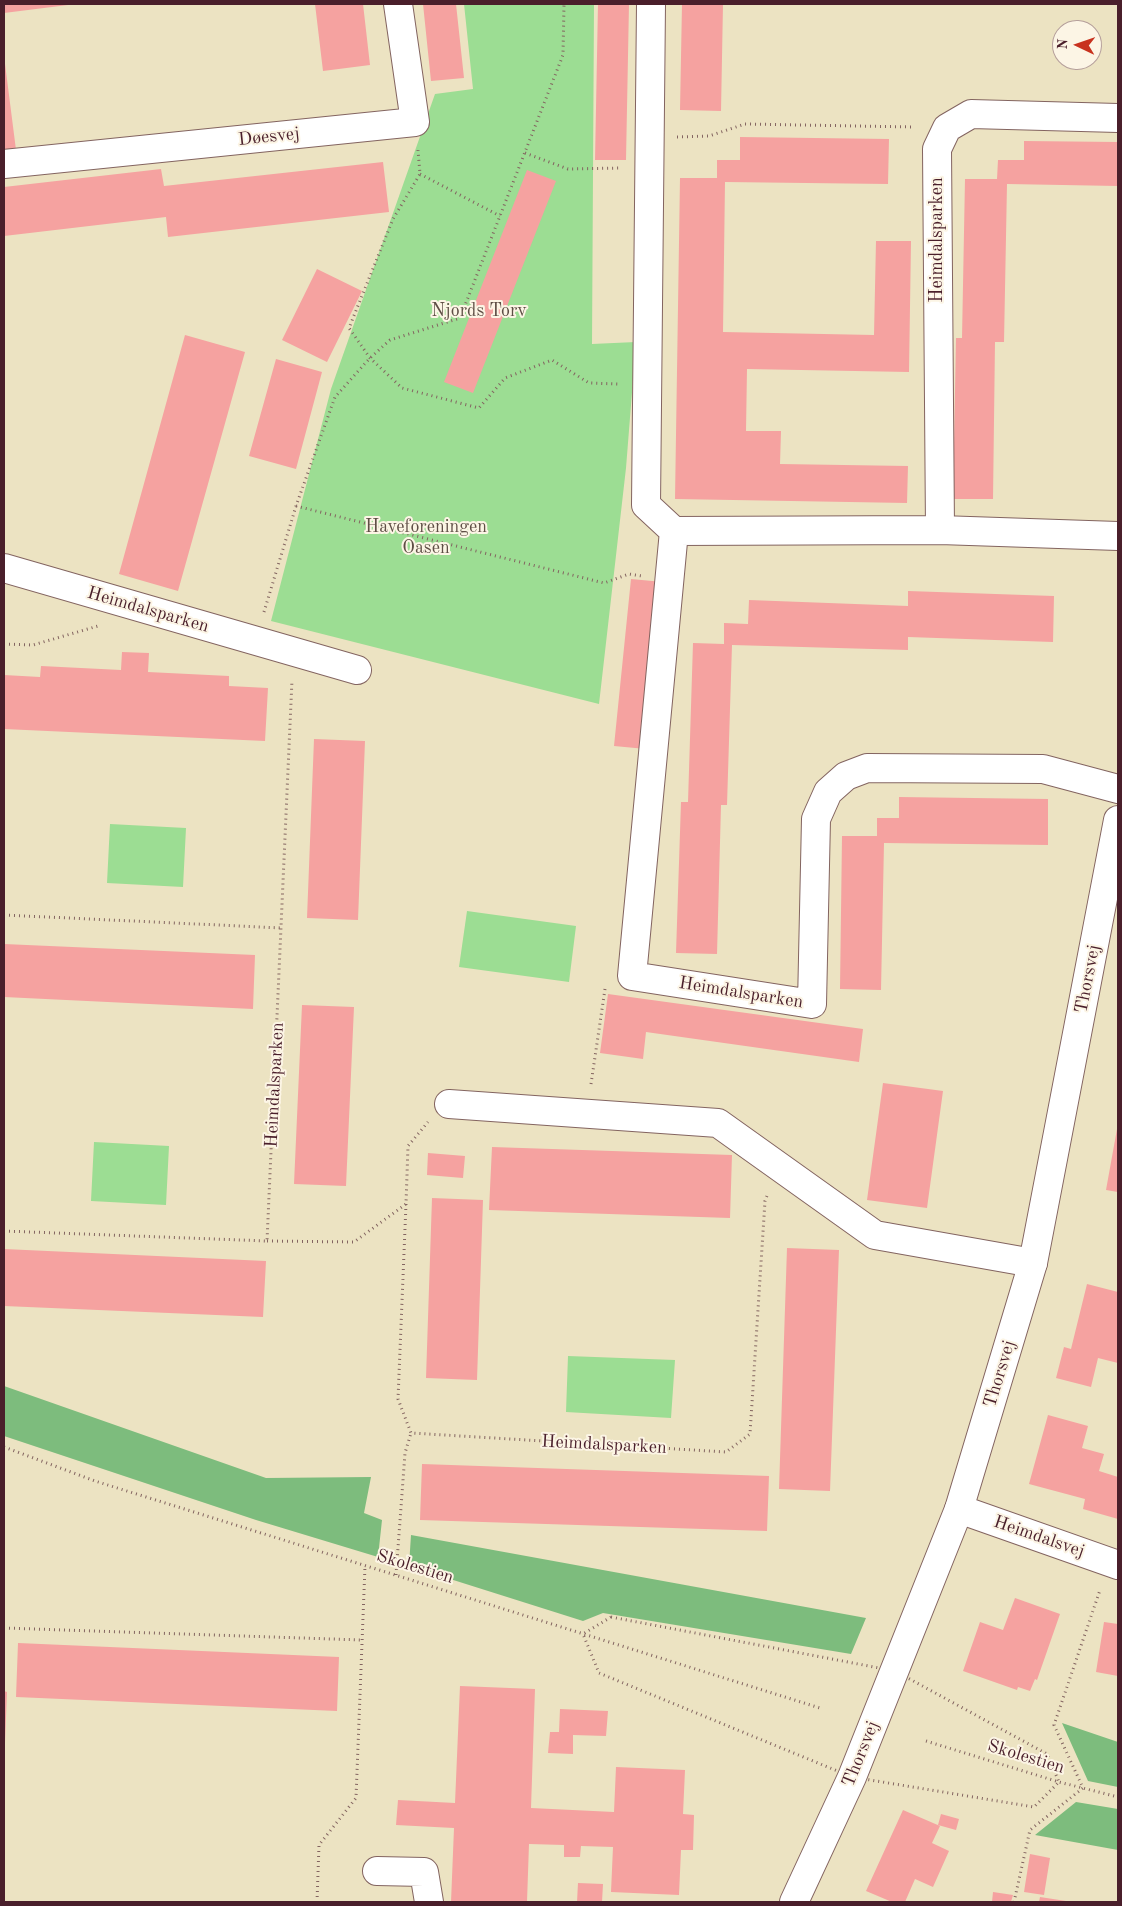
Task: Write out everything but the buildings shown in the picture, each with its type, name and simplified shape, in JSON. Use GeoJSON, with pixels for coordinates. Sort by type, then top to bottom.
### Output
{"type":"FeatureCollection","features":[{"type":"Feature","properties":{"kind":"street"},"geometry":{"type":"LineString","coordinates":[[398,4],[415,122]]}},
{"type":"Feature","properties":{"kind":"street"},"geometry":{"type":"LineString","coordinates":[[651,4],[646,505],[674,531],[940,530],[1118,536]]}},
{"type":"Feature","properties":{"kind":"street"},"geometry":{"type":"LineString","coordinates":[[947,128],[971,114],[1118,118]]}},
{"type":"Feature","properties":{"kind":"street","name":"Døesvej"},"geometry":{"type":"LineString","coordinates":[[4,164],[415,122]]}},
{"type":"Feature","properties":{"kind":"street","name":"Heimdalsparken"},"geometry":{"type":"LineString","coordinates":[[940,530],[936,149],[947,128]]}},
{"type":"Feature","properties":{"kind":"street"},"geometry":{"type":"LineString","coordinates":[[632,976],[674,531]]}},
{"type":"Feature","properties":{"kind":"street","name":"Heimdalsparken"},"geometry":{"type":"LineString","coordinates":[[4,568],[357,670]]}},
{"type":"Feature","properties":{"kind":"street","name":"Heimdalsparken"},"geometry":{"type":"LineString","coordinates":[[632,976],[812,1004],[816,819],[828,792],[846,776],[867,768],[1044,769],[1118,789]]}},
{"type":"Feature","properties":{"kind":"street","name":"Thorsvej"},"geometry":{"type":"LineString","coordinates":[[794,1902],[852,1777],[959,1509],[1033,1263],[1118,820]]}},
{"type":"Feature","properties":{"kind":"street"},"geometry":{"type":"LineString","coordinates":[[449,1104],[718,1123],[875,1235],[1033,1263]]}},
{"type":"Feature","properties":{"kind":"street","name":"Heimdalsvej"},"geometry":{"type":"LineString","coordinates":[[959,1509],[1114,1563]]}},
{"type":"Feature","properties":{"kind":"street"},"geometry":{"type":"LineString","coordinates":[[377,1871],[424,1872],[429,1902]]}},
{"type":"Feature","properties":{"kind":"path"},"geometry":{"type":"LineString","coordinates":[[256,641],[296,506],[335,397],[370,358],[390,340],[460,318],[564,55],[564,4]]}},
{"type":"Feature","properties":{"kind":"path"},"geometry":{"type":"LineString","coordinates":[[415,122],[420,174],[393,218],[349,328],[370,358],[402,388],[478,408],[505,378],[552,360],[588,384],[647,385]]}},
{"type":"Feature","properties":{"kind":"path"},"geometry":{"type":"LineString","coordinates":[[650,137],[709,136],[745,124],[947,128]]}},
{"type":"Feature","properties":{"kind":"path"},"geometry":{"type":"LineString","coordinates":[[525,153],[568,169],[649,168]]}},
{"type":"Feature","properties":{"kind":"path"},"geometry":{"type":"LineString","coordinates":[[420,174],[500,216]]}},
{"type":"Feature","properties":{"kind":"path"},"geometry":{"type":"LineString","coordinates":[[296,506],[604,583],[629,574],[670,578]]}},
{"type":"Feature","properties":{"kind":"path"},"geometry":{"type":"LineString","coordinates":[[4,644],[33,645],[99,626]]}},
{"type":"Feature","properties":{"kind":"path","name":"Heimdalsparken"},"geometry":{"type":"LineString","coordinates":[[267,1241],[293,652]]}},
{"type":"Feature","properties":{"kind":"path"},"geometry":{"type":"LineString","coordinates":[[4,915],[282,928]]}},
{"type":"Feature","properties":{"kind":"path"},"geometry":{"type":"LineString","coordinates":[[587,1114],[605,987],[632,976]]}},
{"type":"Feature","properties":{"kind":"path"},"geometry":{"type":"LineString","coordinates":[[396,1575],[405,1453],[411,1433],[398,1399],[408,1146],[431,1118],[449,1104]]}},
{"type":"Feature","properties":{"kind":"path","name":"Heimdalsparken"},"geometry":{"type":"LineString","coordinates":[[411,1433],[726,1452],[750,1434],[765,1201],[777,1164]]}},
{"type":"Feature","properties":{"kind":"path"},"geometry":{"type":"LineString","coordinates":[[4,1231],[267,1241],[354,1242],[406,1204]]}},
{"type":"Feature","properties":{"kind":"path","name":"Skolestien"},"geometry":{"type":"LineString","coordinates":[[4,1447],[95,1481],[820,1708]]}},
{"type":"Feature","properties":{"kind":"path"},"geometry":{"type":"LineString","coordinates":[[1014,1902],[1030,1830],[1083,1788],[1054,1725],[1114,1563]]}},
{"type":"Feature","properties":{"kind":"path"},"geometry":{"type":"LineString","coordinates":[[317,1902],[319,1845],[356,1798],[364,1566]]}},
{"type":"Feature","properties":{"kind":"path"},"geometry":{"type":"LineString","coordinates":[[611,1617],[894,1671],[1047,1754],[1059,1782],[1034,1807],[852,1777],[600,1674],[583,1634],[611,1617]]}},
{"type":"Feature","properties":{"kind":"path"},"geometry":{"type":"LineString","coordinates":[[4,1628],[362,1640]]}},
{"type":"Feature","properties":{"kind":"path","name":"Skolestien"},"geometry":{"type":"LineString","coordinates":[[926,1741],[1059,1782],[1118,1797]]}},
{"type":"Feature","properties":{"kind":"green space"},"geometry":{"type":"Polygon","coordinates":[[[464,4],[594,4],[592,344],[636,342],[626,468],[599,704],[271,621],[331,389],[435,94],[473,89],[464,4]]]}},
{"type":"Feature","properties":{"kind":"green space"},"geometry":{"type":"Polygon","coordinates":[[[110,824],[186,828],[183,887],[107,883],[110,824]]]}},
{"type":"Feature","properties":{"kind":"green space"},"geometry":{"type":"Polygon","coordinates":[[[467,911],[576,926],[569,982],[459,967],[467,911]]]}},
{"type":"Feature","properties":{"kind":"green space"},"geometry":{"type":"Polygon","coordinates":[[[94,1142],[169,1146],[166,1205],[91,1201],[94,1142]]]}},
{"type":"Feature","properties":{"kind":"green space"},"geometry":{"type":"Polygon","coordinates":[[[568,1356],[675,1360],[671,1418],[566,1412],[568,1356]]]}},
{"type":"Feature","properties":{"kind":"green space"},"geometry":{"type":"Polygon","coordinates":[[[4,1386],[266,1478],[371,1477],[364,1513],[382,1520],[378,1557],[256,1520],[4,1436],[4,1386]]]}},
{"type":"Feature","properties":{"kind":"green space"},"geometry":{"type":"Polygon","coordinates":[[[411,1535],[866,1618],[851,1654],[603,1613],[583,1621],[409,1566],[411,1535]]]}},
{"type":"Feature","properties":{"kind":"green space"},"geometry":{"type":"Polygon","coordinates":[[[1062,1723],[1118,1742],[1118,1787],[1088,1781],[1062,1723]]]}},
{"type":"Feature","properties":{"kind":"green space"},"geometry":{"type":"Polygon","coordinates":[[[1076,1802],[1118,1809],[1118,1850],[1035,1835],[1076,1802]]]}},
{"type":"Feature","properties":{"kind":"park label","name":"Njords Torv"},"geometry":{"type":"Point","coordinates":[479,311]}},
{"type":"Feature","properties":{"kind":"park label","name":"Haveforeningen Oasen"},"geometry":{"type":"Point","coordinates":[426,537]}}]}
